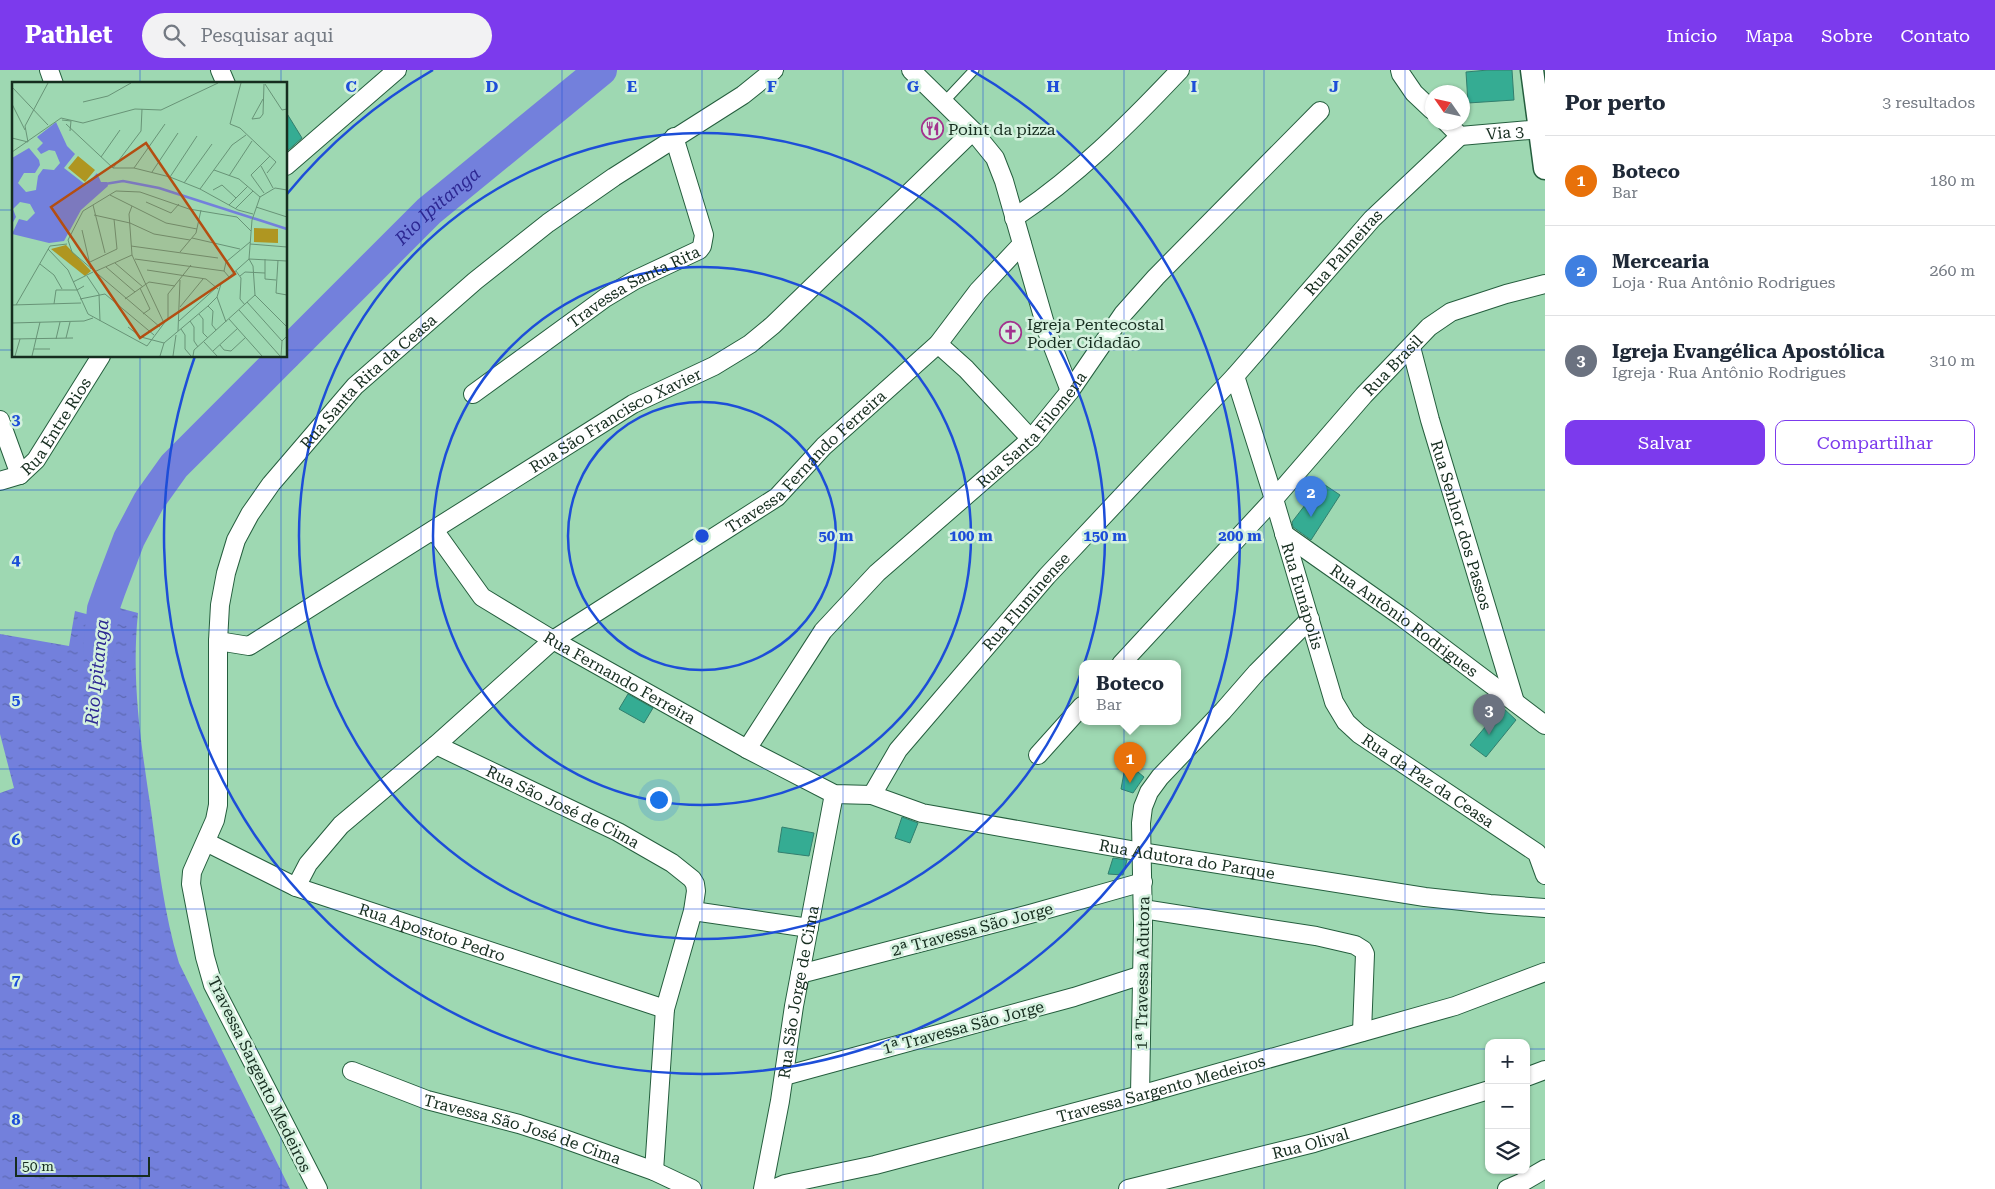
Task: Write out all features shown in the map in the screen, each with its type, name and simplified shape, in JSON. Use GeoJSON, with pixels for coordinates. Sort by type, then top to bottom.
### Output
{"type":"FeatureCollection","features":[{"type":"Feature","properties":{"kind":"street"},"geometry":{"type":"LineString","coordinates":[[49,70],[53,82]]}},
{"type":"Feature","properties":{"kind":"street"},"geometry":{"type":"LineString","coordinates":[[220,70],[225,82]]}},
{"type":"Feature","properties":{"kind":"street"},"geometry":{"type":"LineString","coordinates":[[288,164],[397,70]]}},
{"type":"Feature","properties":{"kind":"street","name":"Rua Santa Rita da Ceasa"},"geometry":{"type":"LineString","coordinates":[[206,842],[215,820],[218,805],[218,641],[220,605],[226,573],[236,540],[245,522],[271,484],[356,386],[468,287],[548,223],[674,137],[743,95],[774,70]]}},
{"type":"Feature","properties":{"kind":"street"},"geometry":{"type":"LineString","coordinates":[[911,70],[973,131],[995,158],[1048,334],[1070,391]]}},
{"type":"Feature","properties":{"kind":"street"},"geometry":{"type":"LineString","coordinates":[[1014,218],[1046,197],[1098,151],[1180,70]]}},
{"type":"Feature","properties":{"kind":"street"},"geometry":{"type":"LineString","coordinates":[[1400,70],[1411,89],[1425,103]]}},
{"type":"Feature","properties":{"kind":"street"},"geometry":{"type":"LineString","coordinates":[[1532,70],[1545,168]]}},
{"type":"Feature","properties":{"kind":"street","name":"Rua Santa Filomena"},"geometry":{"type":"LineString","coordinates":[[747,749],[823,631],[877,573],[1031,439],[1070,391],[1123,314],[1156,277],[1320,111]]}},
{"type":"Feature","properties":{"kind":"street","name":"Via 3"},"geometry":{"type":"LineString","coordinates":[[1460,136],[1541,129]]}},
{"type":"Feature","properties":{"kind":"street"},"geometry":{"type":"LineString","coordinates":[[1454,130],[1460,136]]}},
{"type":"Feature","properties":{"kind":"street","name":"Rua São Francisco Xavier"},"geometry":{"type":"LineString","coordinates":[[218,641],[249,646],[633,404],[714,366],[750,344],[805,295],[973,131]]}},
{"type":"Feature","properties":{"kind":"street","name":"Rua Palmeiras"},"geometry":{"type":"LineString","coordinates":[[1234,376],[1372,219],[1460,136]]}},
{"type":"Feature","properties":{"kind":"street","name":"Travessa Santa Rita"},"geometry":{"type":"LineString","coordinates":[[473,394],[605,298],[635,280],[699,250],[702,246],[704,235],[674,137]]}},
{"type":"Feature","properties":{"kind":"street","name":"Travessa Fernando Ferreira"},"geometry":{"type":"LineString","coordinates":[[553,640],[777,497],[824,446],[938,344],[978,291],[1022,244]]}},
{"type":"Feature","properties":{"kind":"street","name":"Rua Brasil"},"geometry":{"type":"LineString","coordinates":[[1124,660],[1274,499],[1346,415],[1429,327],[1451,312],[1506,294],[1545,284]]}},
{"type":"Feature","properties":{"kind":"street"},"geometry":{"type":"LineString","coordinates":[[938,344],[966,369],[1031,439]]}},
{"type":"Feature","properties":{"kind":"street","name":"Rua Senhor dos Passos"},"geometry":{"type":"LineString","coordinates":[[1411,347],[1430,420],[1515,702]]}},
{"type":"Feature","properties":{"kind":"street","name":"Rua Entre Rios"},"geometry":{"type":"LineString","coordinates":[[0,480],[20,475],[36,460],[100,358]]}},
{"type":"Feature","properties":{"kind":"street","name":"Rua Eunápolis"},"geometry":{"type":"LineString","coordinates":[[1234,376],[1274,499],[1334,702]]}},
{"type":"Feature","properties":{"kind":"street","name":"Rua Fluminense"},"geometry":{"type":"LineString","coordinates":[[872,795],[898,750],[1040,584],[1234,376]]}},
{"type":"Feature","properties":{"kind":"street"},"geometry":{"type":"LineString","coordinates":[[0,420],[20,475]]}},
{"type":"Feature","properties":{"kind":"street","name":"Rua Fernando Ferreira"},"geometry":{"type":"LineString","coordinates":[[434,530],[482,597],[553,640],[747,749],[834,794]]}},
{"type":"Feature","properties":{"kind":"street","name":"Rua Antônio Rodrigues"},"geometry":{"type":"LineString","coordinates":[[1284,534],[1402,617],[1545,725]]}},
{"type":"Feature","properties":{"kind":"street","name":"1ª Travessa Adutora"},"geometry":{"type":"LineString","coordinates":[[1140,1095],[1143,909],[1141,823],[1143,807],[1149,792],[1160,777],[1223,712],[1257,672],[1310,619]]}},
{"type":"Feature","properties":{"kind":"street"},"geometry":{"type":"LineString","coordinates":[[296,887],[308,864],[341,825],[436,745],[553,640]]}},
{"type":"Feature","properties":{"kind":"street","name":"Rua da Paz da Ceasa"},"geometry":{"type":"LineString","coordinates":[[1334,702],[1346,722],[1359,734],[1532,850],[1539,858],[1545,875]]}},
{"type":"Feature","properties":{"kind":"street"},"geometry":{"type":"LineString","coordinates":[[1038,755],[1079,709]]}},
{"type":"Feature","properties":{"kind":"street","name":"Rua São José de Cima"},"geometry":{"type":"LineString","coordinates":[[436,745],[618,832],[672,863],[692,879],[696,891],[693,911]]}},
{"type":"Feature","properties":{"kind":"street","name":"Rua Adutora do Parque"},"geometry":{"type":"LineString","coordinates":[[834,794],[872,795],[922,813],[1142,852],[1425,897],[1545,908]]}},
{"type":"Feature","properties":{"kind":"street","name":"Rua São Jorge de Cima"},"geometry":{"type":"LineString","coordinates":[[763,1189],[780,1101],[800,974],[834,794]]}},
{"type":"Feature","properties":{"kind":"street","name":"Rua Apostoto Pedro"},"geometry":{"type":"LineString","coordinates":[[206,842],[296,887],[665,1009]]}},
{"type":"Feature","properties":{"kind":"street","name":"Travessa Sargento Medeiros"},"geometry":{"type":"LineString","coordinates":[[206,842],[192,872],[191,884],[208,967],[214,985],[318,1189]]}},
{"type":"Feature","properties":{"kind":"street","name":"2ª Travessa São Jorge"},"geometry":{"type":"LineString","coordinates":[[800,974],[1030,914],[1143,882]]}},
{"type":"Feature","properties":{"kind":"street"},"geometry":{"type":"LineString","coordinates":[[1143,909],[1316,936],[1360,947],[1366,954],[1362,1032]]}},
{"type":"Feature","properties":{"kind":"street"},"geometry":{"type":"LineString","coordinates":[[654,1171],[665,1009],[693,911],[809,928]]}},
{"type":"Feature","properties":{"kind":"street","name":"Travessa Sargento Medeiros"},"geometry":{"type":"LineString","coordinates":[[773,1189],[785,1184],[884,1163],[1140,1095],[1455,1006],[1545,972]]}},
{"type":"Feature","properties":{"kind":"street","name":"1ª Travessa São Jorge"},"geometry":{"type":"LineString","coordinates":[[784,1076],[1074,997],[1142,975]]}},
{"type":"Feature","properties":{"kind":"street"},"geometry":{"type":"LineString","coordinates":[[1530,1076],[1545,1070]]}},
{"type":"Feature","properties":{"kind":"street","name":"Travessa São José de Cima"},"geometry":{"type":"LineString","coordinates":[[352,1071],[427,1100],[519,1124],[654,1171],[692,1189]]}},
{"type":"Feature","properties":{"kind":"street","name":"Rua Olival"},"geometry":{"type":"LineString","coordinates":[[1128,1189],[1314,1143],[1485,1091]]}},
{"type":"Feature","properties":{"kind":"street"},"geometry":{"type":"LineString","coordinates":[[1507,1189],[1545,1170]]}},
{"type":"Feature","properties":{"kind":"lane"},"geometry":{"type":"LineString","coordinates":[[943,103],[974,70]]}},
{"type":"Feature","properties":{"kind":"water"},"geometry":{"type":"Polygon","coordinates":[[[93,601],[138,613],[136,687],[138,712],[169,926],[179,963],[290,1189],[0,1189],[0,793],[14,788],[0,734],[0,634],[69,646],[75,611],[90,615],[93,601]]]}},
{"type":"Feature","properties":{"kind":"building"},"geometry":{"type":"Polygon","coordinates":[[[1512,70],[1514,100],[1470,103],[1470,85],[1467,85],[1466,72],[1512,70]]]}},
{"type":"Feature","properties":{"kind":"building"},"geometry":{"type":"Polygon","coordinates":[[[288,115],[302,138],[288,150],[288,115]]]}},
{"type":"Feature","properties":{"kind":"building"},"geometry":{"type":"Polygon","coordinates":[[[1322,483],[1340,495],[1311,540],[1293,527],[1292,522],[1322,483]]]}},
{"type":"Feature","properties":{"kind":"building"},"geometry":{"type":"Polygon","coordinates":[[[628,694],[653,708],[644,723],[619,709],[628,694]]]}},
{"type":"Feature","properties":{"kind":"building"},"geometry":{"type":"Polygon","coordinates":[[[1502,707],[1516,720],[1486,757],[1470,745],[1502,707]]]}},
{"type":"Feature","properties":{"kind":"building"},"geometry":{"type":"Polygon","coordinates":[[[1126,762],[1144,777],[1133,793],[1121,789],[1126,762]]]}},
{"type":"Feature","properties":{"kind":"building"},"geometry":{"type":"Polygon","coordinates":[[[902,817],[918,823],[910,843],[895,838],[902,817]]]}},
{"type":"Feature","properties":{"kind":"building"},"geometry":{"type":"Polygon","coordinates":[[[782,827],[814,833],[809,856],[778,852],[782,827]]]}},
{"type":"Feature","properties":{"kind":"building"},"geometry":{"type":"Polygon","coordinates":[[[1113,858],[1127,860],[1123,875],[1108,874],[1113,858]]]}},
{"type":"Feature","properties":{"kind":"waterway","name":"Rio Ipitanga"},"geometry":{"type":"LineString","coordinates":[[288,352],[429,211],[601,70]]}},
{"type":"Feature","properties":{"kind":"waterway","name":"Rio Ipitanga"},"geometry":{"type":"LineString","coordinates":[[99,649],[103,609],[129,539],[149,501],[174,466],[282,358]]}},
{"type":"Feature","properties":{"kind":"place","name":"Point da pizza"},"geometry":{"type":"Point","coordinates":[932,129]}},
{"type":"Feature","properties":{"kind":"place","name":"Igreja Pentecostal Poder Cidadão"},"geometry":{"type":"Point","coordinates":[1011,333]}},
{"type":"Feature","properties":{"kind":"place","name":"Mercearia"},"geometry":{"type":"Point","coordinates":[1311,517]}},
{"type":"Feature","properties":{"kind":"place","name":"Igreja Evangélica Apostólica"},"geometry":{"type":"Point","coordinates":[1489,735]}},
{"type":"Feature","properties":{"kind":"place","name":"Boteco"},"geometry":{"type":"Point","coordinates":[1130,783]}}]}
